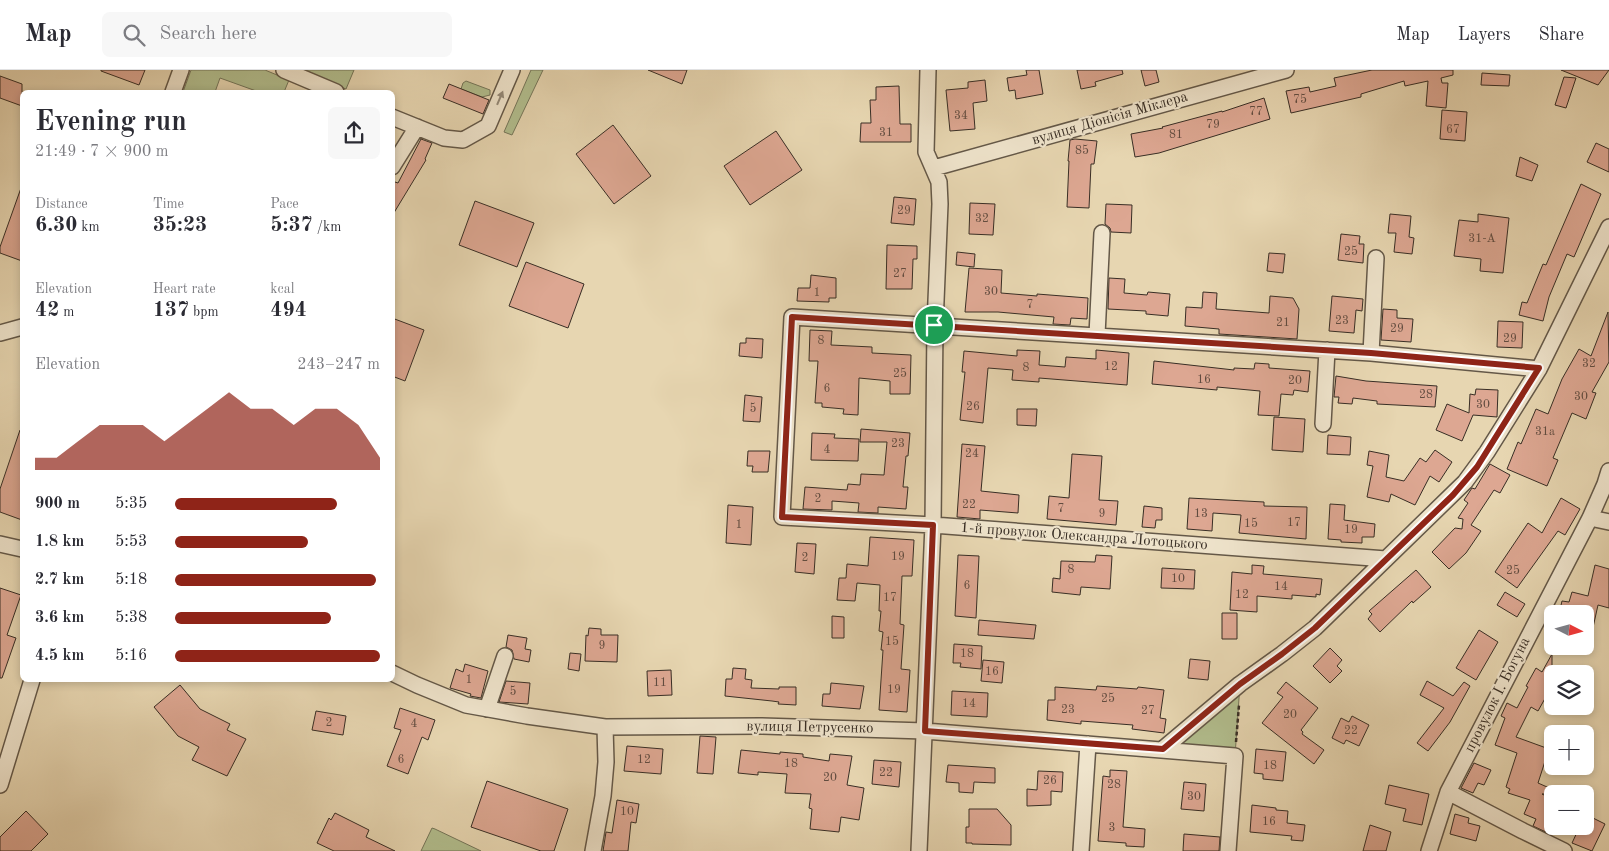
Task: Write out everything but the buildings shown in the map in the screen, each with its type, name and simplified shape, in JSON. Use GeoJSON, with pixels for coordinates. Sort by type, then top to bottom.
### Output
{"type":"FeatureCollection","features":[{"type":"Feature","properties":{"kind":"street"},"geometry":{"type":"LineString","coordinates":[[174,90],[181,70]]}},
{"type":"Feature","properties":{"kind":"street"},"geometry":{"type":"LineString","coordinates":[[284,70],[331,90]]}},
{"type":"Feature","properties":{"kind":"street"},"geometry":{"type":"LineString","coordinates":[[395,117],[444,138],[463,140],[488,126],[512,70]]}},
{"type":"Feature","properties":{"kind":"street"},"geometry":{"type":"LineString","coordinates":[[919,851],[933,525],[934,325],[940,204],[939,182],[926,152],[928,70]]}},
{"type":"Feature","properties":{"kind":"street","name":"вулиця Діонісія Міклера"},"geometry":{"type":"LineString","coordinates":[[934,168],[1286,70]]}},
{"type":"Feature","properties":{"kind":"street"},"geometry":{"type":"LineString","coordinates":[[395,162],[417,127]]}},
{"type":"Feature","properties":{"kind":"street"},"geometry":{"type":"LineString","coordinates":[[1163,749],[1240,684],[1315,628],[1453,495],[1477,467],[1539,368],[1609,227]]}},
{"type":"Feature","properties":{"kind":"street"},"geometry":{"type":"LineString","coordinates":[[1096,335],[1102,233]]}},
{"type":"Feature","properties":{"kind":"street"},"geometry":{"type":"LineString","coordinates":[[1371,353],[1376,258]]}},
{"type":"Feature","properties":{"kind":"street","name":"1-й провулок Олександра Лотоцького"},"geometry":{"type":"LineString","coordinates":[[934,325],[792,317],[782,517],[933,525],[1386,559]]}},
{"type":"Feature","properties":{"kind":"street"},"geometry":{"type":"LineString","coordinates":[[934,325],[1371,353],[1539,368]]}},
{"type":"Feature","properties":{"kind":"street"},"geometry":{"type":"LineString","coordinates":[[0,333],[20,328]]}},
{"type":"Feature","properties":{"kind":"street"},"geometry":{"type":"LineString","coordinates":[[1323,424],[1327,350]]}},
{"type":"Feature","properties":{"kind":"street","name":"провулок І. Богуна"},"geometry":{"type":"LineString","coordinates":[[1430,851],[1448,792],[1590,518],[1609,471]]}},
{"type":"Feature","properties":{"kind":"street"},"geometry":{"type":"LineString","coordinates":[[1590,518],[1609,522]]}},
{"type":"Feature","properties":{"kind":"street"},"geometry":{"type":"LineString","coordinates":[[0,544],[20,549]]}},
{"type":"Feature","properties":{"kind":"street"},"geometry":{"type":"LineString","coordinates":[[487,709],[505,656]]}},
{"type":"Feature","properties":{"kind":"street","name":"вулиця Петрусенко"},"geometry":{"type":"LineString","coordinates":[[395,674],[466,705],[605,727],[761,726],[925,731],[1235,756]]}},
{"type":"Feature","properties":{"kind":"street"},"geometry":{"type":"LineString","coordinates":[[0,785],[31,682]]}},
{"type":"Feature","properties":{"kind":"street"},"geometry":{"type":"LineString","coordinates":[[592,851],[603,796],[606,762],[605,727]]}},
{"type":"Feature","properties":{"kind":"street"},"geometry":{"type":"LineString","coordinates":[[1082,851],[1088,744]]}},
{"type":"Feature","properties":{"kind":"street"},"geometry":{"type":"LineString","coordinates":[[1228,851],[1235,756]]}},
{"type":"Feature","properties":{"kind":"street"},"geometry":{"type":"LineString","coordinates":[[1448,792],[1564,851]]}},
{"type":"Feature","properties":{"kind":"path"},"geometry":{"type":"LineString","coordinates":[[1235,756],[1240,684]]}},
{"type":"Feature","properties":{"kind":"green space"},"geometry":{"type":"Polygon","coordinates":[[[191,70],[265,70],[289,80],[285,90],[253,90],[220,78],[216,90],[184,90],[191,70]]]}},
{"type":"Feature","properties":{"kind":"green space"},"geometry":{"type":"Polygon","coordinates":[[[296,70],[354,70],[346,89],[296,70]]]}},
{"type":"Feature","properties":{"kind":"green space"},"geometry":{"type":"Polygon","coordinates":[[[531,70],[543,70],[512,135],[504,132],[531,70]]]}},
{"type":"Feature","properties":{"kind":"green space"},"geometry":{"type":"Polygon","coordinates":[[[466,81],[490,90],[490,95],[482,97],[461,89],[466,81]]]}},
{"type":"Feature","properties":{"kind":"green space"},"geometry":{"type":"Polygon","coordinates":[[[1240,684],[1235,756],[1163,749],[1240,684]]]}},
{"type":"Feature","properties":{"kind":"green space"},"geometry":{"type":"Polygon","coordinates":[[[432,828],[435,829],[481,851],[421,851],[432,828]]]}},
{"type":"Feature","properties":{"kind":"route"},"geometry":{"type":"LineString","coordinates":[[792,317],[934,325],[1371,353],[1539,368],[1487,452],[1465,482],[1315,628],[1299,642],[1240,684],[1163,749],[1125,747],[925,731],[933,525],[782,517],[792,317]]}}]}
